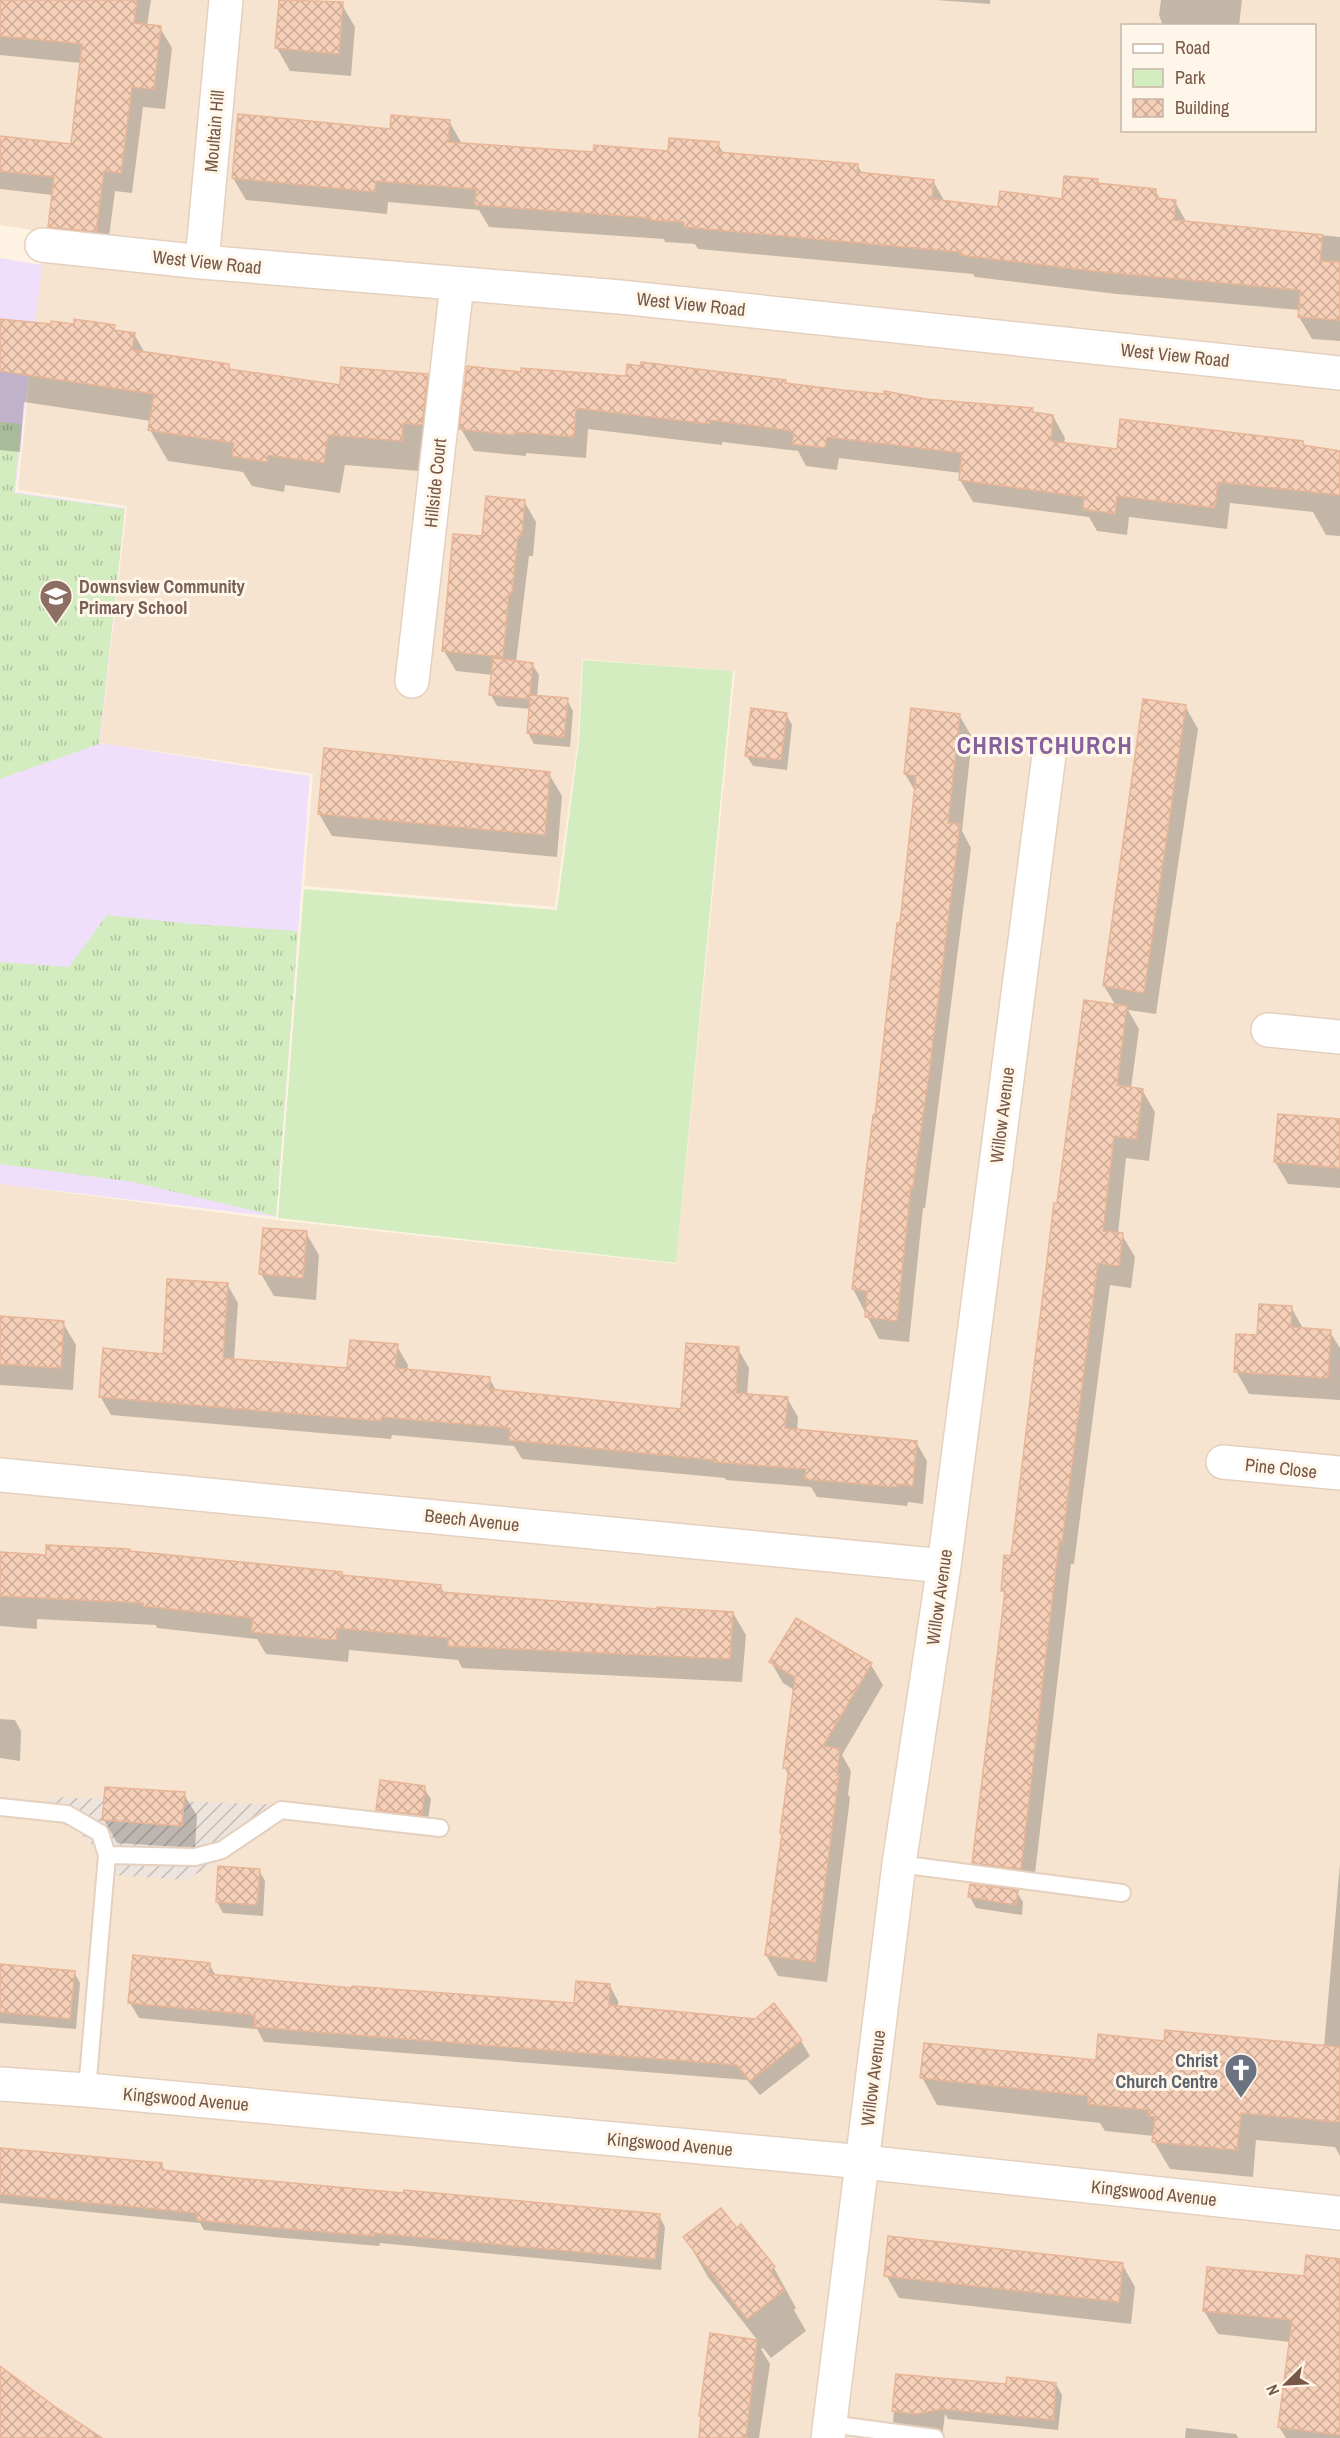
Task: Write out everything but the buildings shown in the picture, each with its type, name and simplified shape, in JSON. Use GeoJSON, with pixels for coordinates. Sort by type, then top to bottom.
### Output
{"type":"FeatureCollection","features":[{"type":"Feature","properties":{"kind":"street","name":"Moultain Hill"},"geometry":{"type":"LineString","coordinates":[[202,262],[226,0]]}},
{"type":"Feature","properties":{"kind":"street","name":"West View Road"},"geometry":{"type":"LineString","coordinates":[[42,245],[202,262],[620,297],[1340,373]]}},
{"type":"Feature","properties":{"kind":"street","name":"Hillside Court"},"geometry":{"type":"LineString","coordinates":[[412,681],[457,284]]}},
{"type":"Feature","properties":{"kind":"street","name":"Willow Avenue"},"geometry":{"type":"LineString","coordinates":[[829,2431],[898,1864],[944,1566],[1049,755]]}},
{"type":"Feature","properties":{"kind":"street"},"geometry":{"type":"LineString","coordinates":[[1268,1030],[1340,1037]]}},
{"type":"Feature","properties":{"kind":"street","name":"Pine Close"},"geometry":{"type":"LineString","coordinates":[[1223,1462],[1340,1473]]}},
{"type":"Feature","properties":{"kind":"street","name":"Beech Avenue"},"geometry":{"type":"LineString","coordinates":[[0,1475],[944,1566]]}},
{"type":"Feature","properties":{"kind":"street","name":"Kingswood Avenue"},"geometry":{"type":"LineString","coordinates":[[0,2084],[87,2090],[863,2162],[1340,2213]]}},
{"type":"Feature","properties":{"kind":"lane"},"geometry":{"type":"LineString","coordinates":[[0,1807],[67,1814],[100,1833],[108,1856],[87,2090]]}},
{"type":"Feature","properties":{"kind":"lane"},"geometry":{"type":"LineString","coordinates":[[108,1856],[195,1857],[222,1850],[281,1810],[440,1828]]}},
{"type":"Feature","properties":{"kind":"lane"},"geometry":{"type":"LineString","coordinates":[[898,1864],[1122,1893]]}},
{"type":"Feature","properties":{"kind":"lane"},"geometry":{"type":"LineString","coordinates":[[829,2431],[935,2438]]}},
{"type":"Feature","properties":{"kind":"shaded area"},"geometry":{"type":"Polygon","coordinates":[[[0,0],[1340,0],[1340,2438],[0,2438],[0,1184],[277,1220],[676,1264],[735,671],[582,659],[578,740],[555,907],[304,886],[313,774],[100,743],[127,506],[18,490],[44,232],[0,225],[0,0]]]}},
{"type":"Feature","properties":{"kind":"shaded area","name":"Downsview Community Primary School"},"geometry":{"type":"Polygon","coordinates":[[[0,258],[42,265],[15,492],[125,508],[100,743],[310,776],[276,1217],[0,1184],[0,258]]]}},
{"type":"Feature","properties":{"kind":"shaded area"},"geometry":{"type":"Polygon","coordinates":[[[49,1797],[292,1805],[290,1818],[266,1830],[225,1859],[184,1880],[100,1874],[101,1864],[96,1849],[87,1839],[69,1826],[48,1820],[49,1797]]]}},
{"type":"Feature","properties":{"kind":"green space"},"geometry":{"type":"Polygon","coordinates":[[[0,422],[21,424],[14,493],[125,509],[99,744],[0,779],[0,422]]]}},
{"type":"Feature","properties":{"kind":"green space"},"geometry":{"type":"Polygon","coordinates":[[[583,660],[733,671],[676,1263],[278,1218],[304,889],[557,910],[579,741],[583,660]]]}},
{"type":"Feature","properties":{"kind":"green space"},"geometry":{"type":"Polygon","coordinates":[[[107,915],[192,924],[298,931],[276,1216],[133,1182],[0,1164],[0,962],[69,967],[107,915]]]}},
{"type":"Feature","properties":{"kind":"place","name":"Downsview Community Primary School"},"geometry":{"type":"Point","coordinates":[56,625]}},
{"type":"Feature","properties":{"kind":"place","name":"Christ Church Centre"},"geometry":{"type":"Point","coordinates":[1241,2099]}},
{"type":"Feature","properties":{"kind":"district","name":"CHRISTCHURCH"},"geometry":{"type":"Point","coordinates":[1045,745]}}]}
